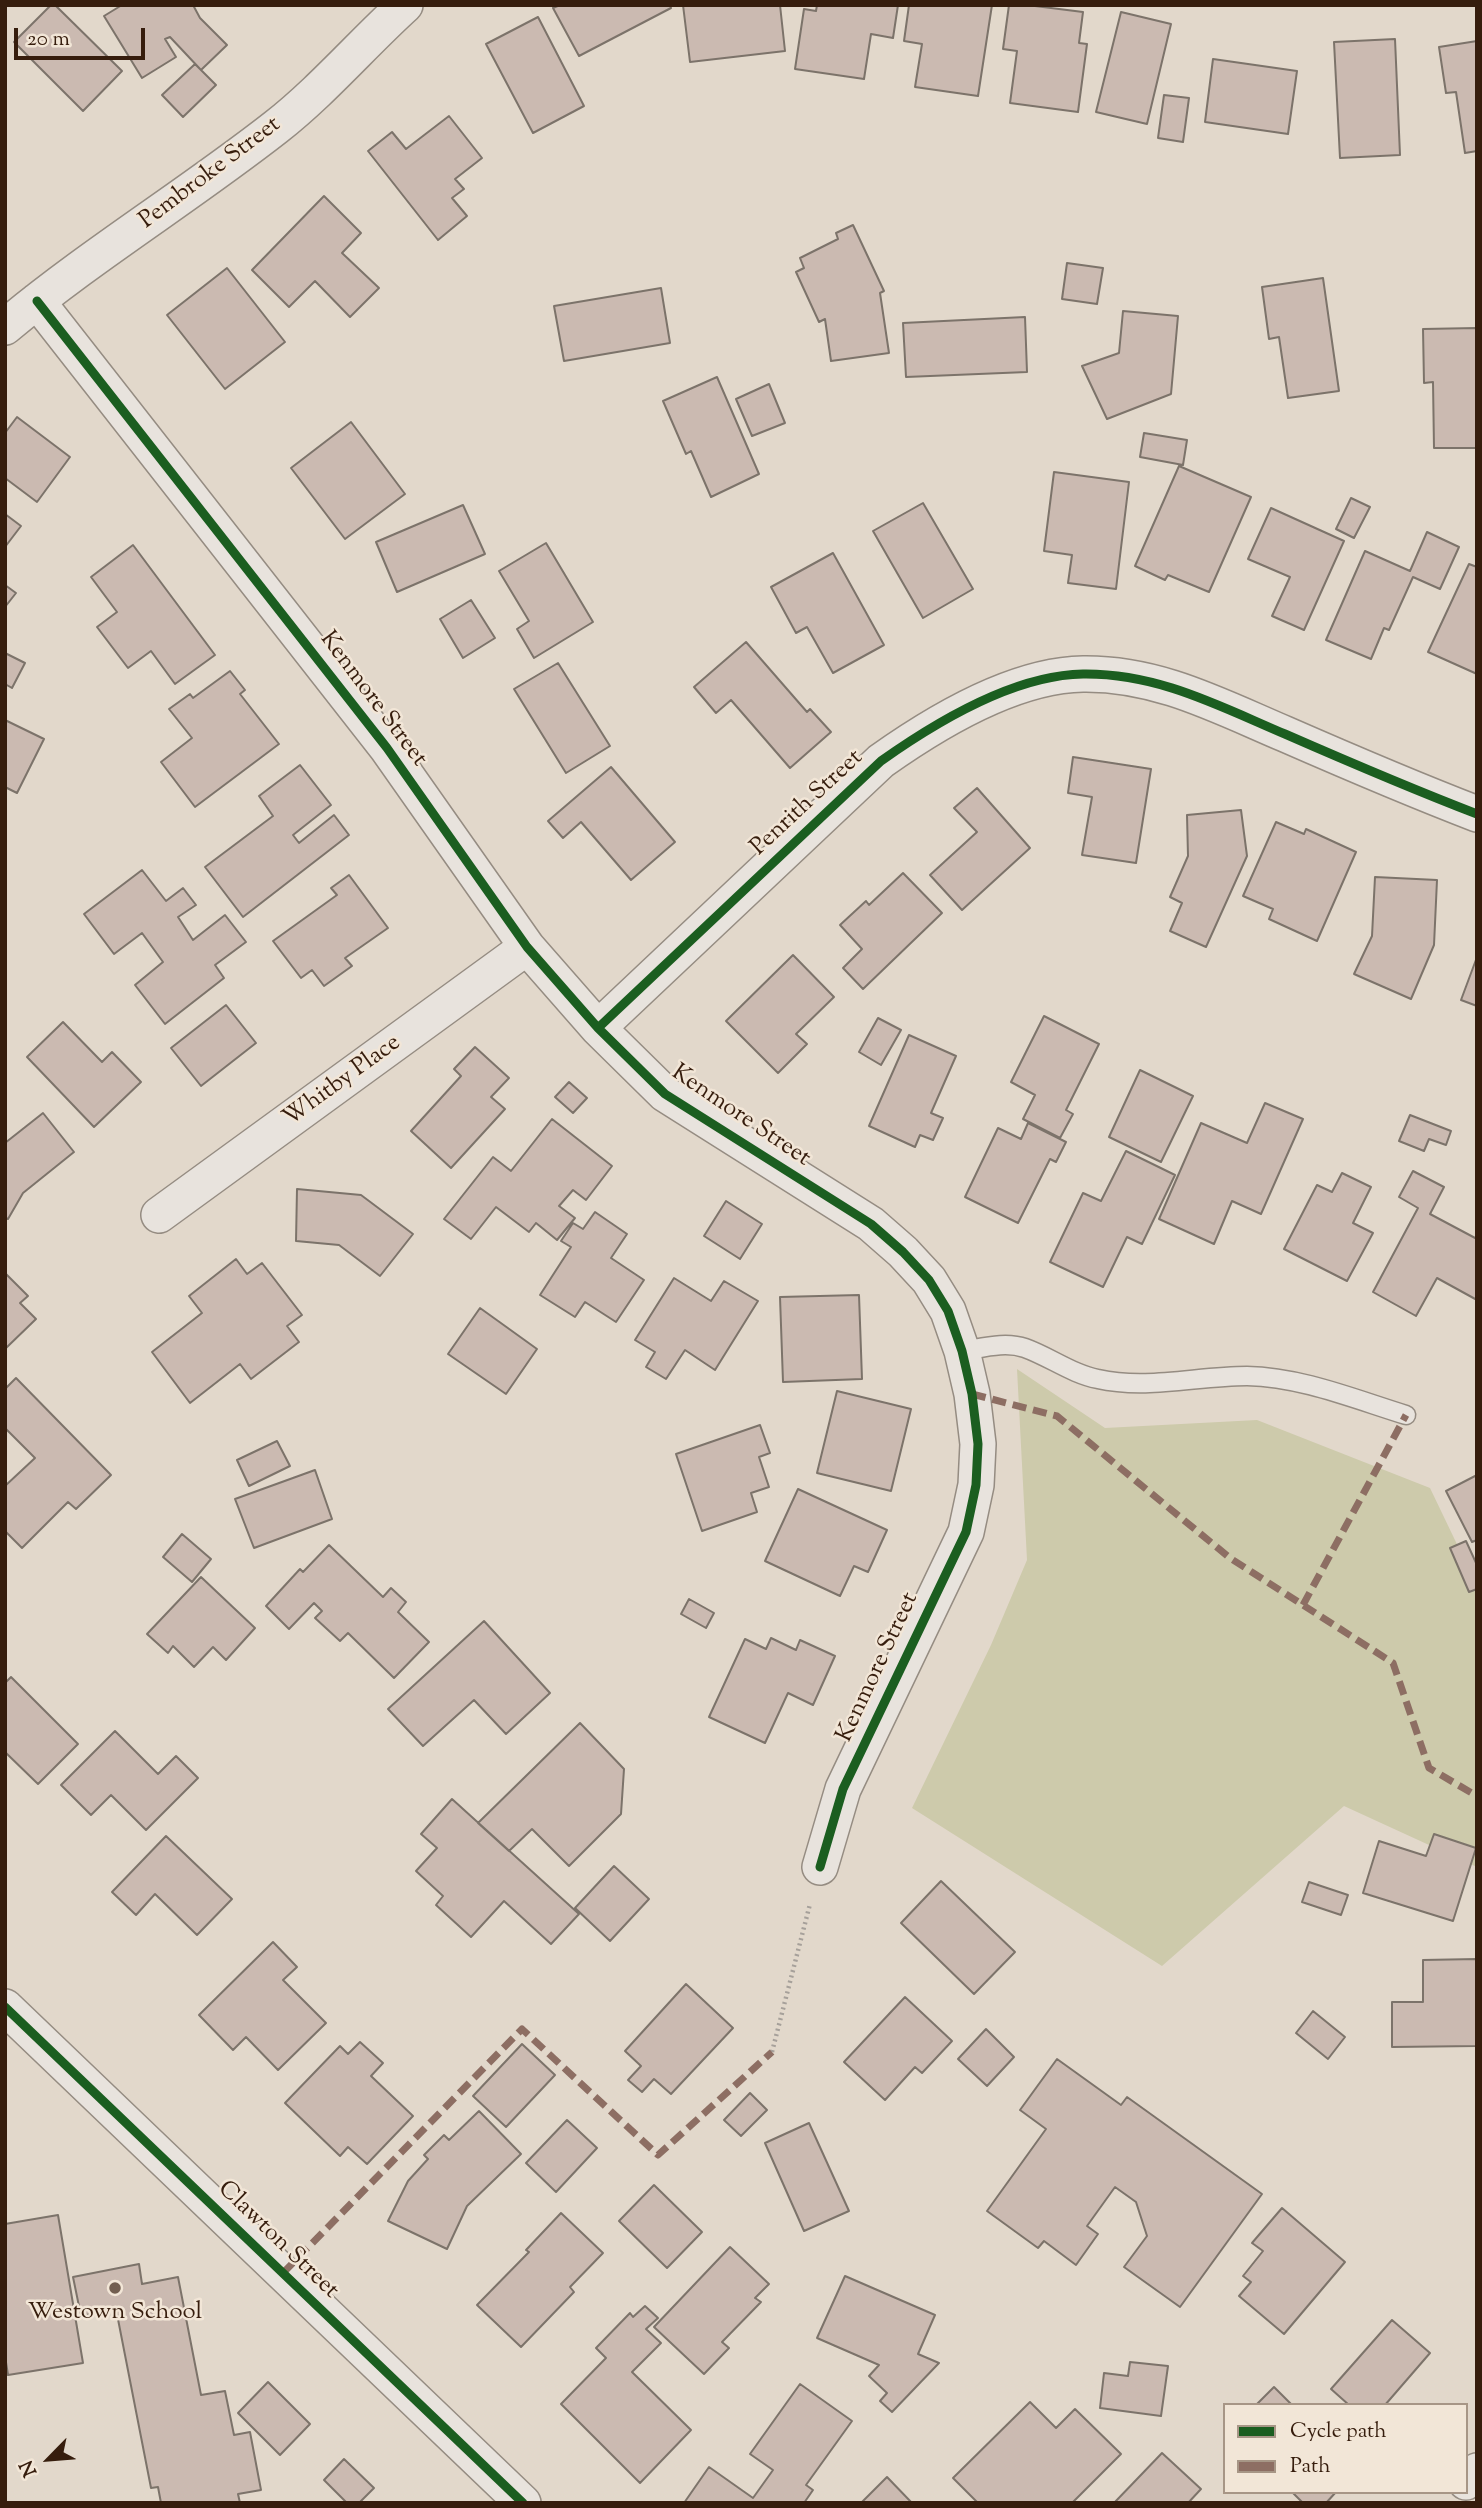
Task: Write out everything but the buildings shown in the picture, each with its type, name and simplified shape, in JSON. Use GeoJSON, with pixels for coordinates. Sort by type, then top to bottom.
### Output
{"type":"FeatureCollection","features":[{"type":"Feature","properties":{"kind":"street","name":"Pembroke Street"},"geometry":{"type":"LineString","coordinates":[[5,327],[37,301],[203,183],[279,124],[405,5]]}},
{"type":"Feature","properties":{"kind":"street","name":"Kenmore Street"},"geometry":{"type":"LineString","coordinates":[[37,301],[387,748],[527,947],[598,1028],[665,1094],[871,1224],[929,1280],[948,1311],[972,1394],[978,1444],[976,1485],[965,1532],[843,1789],[820,1867]]}},
{"type":"Feature","properties":{"kind":"street","name":"Penrith Street"},"geometry":{"type":"LineString","coordinates":[[598,1028],[881,761],[917,736],[968,707],[1028,683],[1081,674],[1126,675],[1171,686],[1477,814]]}},
{"type":"Feature","properties":{"kind":"street","name":"Whitby Place"},"geometry":{"type":"LineString","coordinates":[[159,1215],[527,947]]}},
{"type":"Feature","properties":{"kind":"street","name":"Clawton Street"},"geometry":{"type":"LineString","coordinates":[[5,2007],[523,2503]]}},
{"type":"Feature","properties":{"kind":"lane"},"geometry":{"type":"LineString","coordinates":[[962,1352],[1000,1345],[1023,1348],[1060,1366],[1097,1379],[1128,1383],[1246,1376],[1292,1380],[1406,1415]]}},
{"type":"Feature","properties":{"kind":"path"},"geometry":{"type":"LineString","coordinates":[[772,2052],[820,1867]]}},
{"type":"Feature","properties":{"kind":"shaded area"},"geometry":{"type":"Polygon","coordinates":[[[1017,1369],[1105,1428],[1257,1420],[1430,1488],[1477,1586],[1477,1867],[1344,1806],[1162,1966],[912,1808],[991,1645],[1027,1560],[1017,1369]]]}},
{"type":"Feature","properties":{"kind":"marked path"},"geometry":{"type":"LineString","coordinates":[[972,1394],[1057,1416],[1230,1558],[1393,1663],[1429,1768],[1477,1796]]}},
{"type":"Feature","properties":{"kind":"marked path"},"geometry":{"type":"LineString","coordinates":[[1303,1605],[1406,1415]]}},
{"type":"Feature","properties":{"kind":"marked path"},"geometry":{"type":"LineString","coordinates":[[283,2273],[522,2029],[658,2155],[772,2052]]}},
{"type":"Feature","properties":{"kind":"cycle path"},"geometry":{"type":"LineString","coordinates":[[37,301],[387,748],[527,947],[598,1028],[665,1094],[871,1224],[929,1280],[948,1311],[962,1351],[972,1394],[978,1444],[976,1485],[966,1532],[843,1789],[820,1867]]}},
{"type":"Feature","properties":{"kind":"cycle path"},"geometry":{"type":"LineString","coordinates":[[598,1028],[881,761],[926,731],[977,703],[1057,676],[1111,675],[1187,693],[1477,814]]}},
{"type":"Feature","properties":{"kind":"cycle path"},"geometry":{"type":"LineString","coordinates":[[5,2007],[523,2503]]}},
{"type":"Feature","properties":{"kind":"place","name":"Westown School"},"geometry":{"type":"Point","coordinates":[115,2288]}}]}
